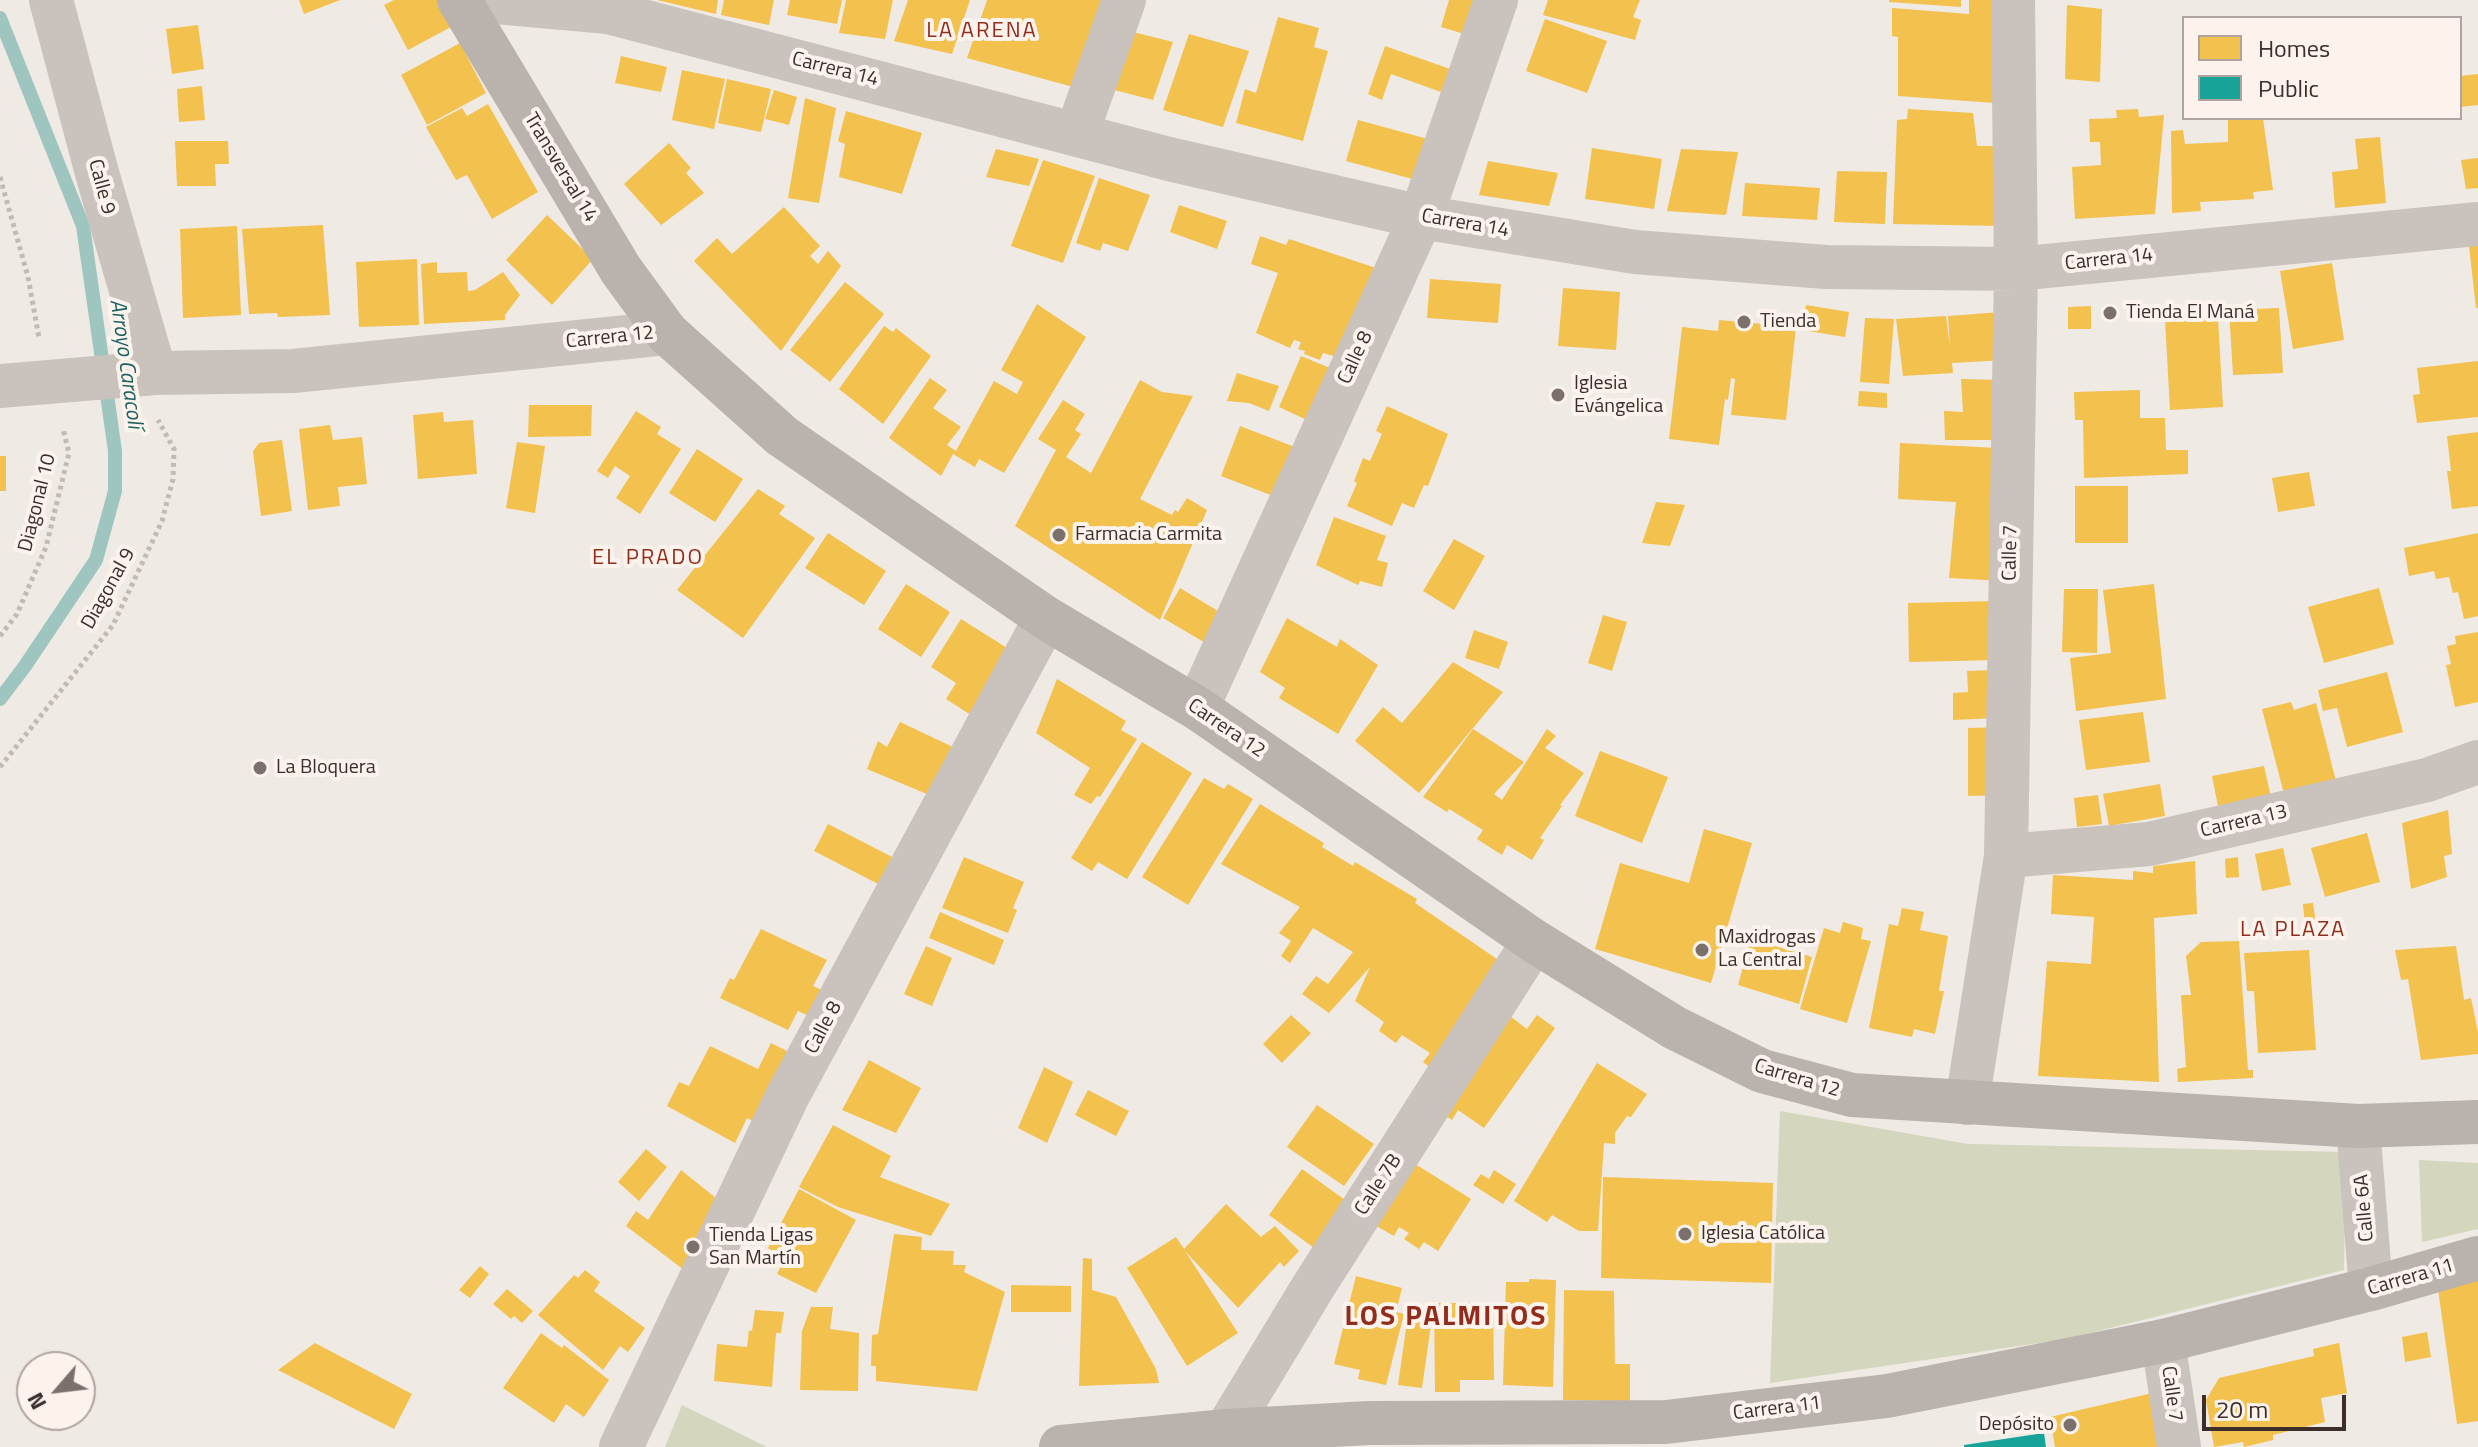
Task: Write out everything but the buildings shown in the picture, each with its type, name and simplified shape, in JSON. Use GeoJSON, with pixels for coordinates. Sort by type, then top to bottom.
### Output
{"type":"FeatureCollection","features":[{"type":"Feature","properties":{"kind":"street","name":"Calle 9"},"geometry":{"type":"LineString","coordinates":[[51,0],[155,394]]}},
{"type":"Feature","properties":{"kind":"street","name":"Transversal 14"},"geometry":{"type":"LineString","coordinates":[[459,0],[621,270],[667,333]]}},
{"type":"Feature","properties":{"kind":"street","name":"Carrera 14"},"geometry":{"type":"LineString","coordinates":[[473,0],[609,6],[1169,159],[1421,217],[1635,252],[1826,267],[2016,269],[2478,224]]}},
{"type":"Feature","properties":{"kind":"street"},"geometry":{"type":"LineString","coordinates":[[1077,133],[1124,0]]}},
{"type":"Feature","properties":{"kind":"street","name":"Calle 8"},"geometry":{"type":"LineString","coordinates":[[1197,708],[1421,217],[1496,0]]}},
{"type":"Feature","properties":{"kind":"street","name":"Calle 7"},"geometry":{"type":"LineString","coordinates":[[1967,1103],[2006,856],[2016,269],[2013,0]]}},
{"type":"Feature","properties":{"kind":"street","name":"Carrera 12"},"geometry":{"type":"LineString","coordinates":[[2,376],[57,393],[108,377],[155,394],[293,371],[667,333],[782,436],[1046,618],[1197,708],[1534,941],[1675,1028],[1762,1071],[1852,1095],[2358,1126],[2478,1122]]}},
{"type":"Feature","properties":{"kind":"street","name":"Calle 8"},"geometry":{"type":"LineString","coordinates":[[621,1447],[787,1097],[1046,618]]}},
{"type":"Feature","properties":{"kind":"street","name":"Carrera 13"},"geometry":{"type":"LineString","coordinates":[[2006,856],[2149,844],[2427,780],[2478,762]]}},
{"type":"Feature","properties":{"kind":"street","name":"Calle 7B"},"geometry":{"type":"LineString","coordinates":[[1226,1431],[1313,1287],[1534,941]]}},
{"type":"Feature","properties":{"kind":"street","name":"Calle 6A"},"geometry":{"type":"LineString","coordinates":[[2358,1126],[2371,1289]]}},
{"type":"Feature","properties":{"kind":"street","name":"Carrera 11"},"geometry":{"type":"LineString","coordinates":[[1061,1447],[1226,1431],[1369,1423],[1666,1422],[1887,1396],[2163,1341],[2371,1289],[2478,1258]]}},
{"type":"Feature","properties":{"kind":"street","name":"Calle 7"},"geometry":{"type":"LineString","coordinates":[[2163,1341],[2179,1447]]}},
{"type":"Feature","properties":{"kind":"path","name":"Diagonal 10"},"geometry":{"type":"LineString","coordinates":[[0,177],[28,277],[42,355],[57,393],[69,453],[46,547],[17,614],[0,636]]}},
{"type":"Feature","properties":{"kind":"path","name":"Diagonal 9"},"geometry":{"type":"LineString","coordinates":[[0,767],[113,625],[162,521],[173,479],[174,449],[155,394]]}},
{"type":"Feature","properties":{"kind":"green space"},"geometry":{"type":"Polygon","coordinates":[[[1780,1111],[1968,1144],[2346,1152],[2344,1270],[2066,1339],[1770,1383],[1780,1111]]]}},
{"type":"Feature","properties":{"kind":"green space"},"geometry":{"type":"Polygon","coordinates":[[[2419,1160],[2478,1163],[2478,1229],[2422,1242],[2419,1160]]]}},
{"type":"Feature","properties":{"kind":"green space"},"geometry":{"type":"Polygon","coordinates":[[[682,1405],[765,1446],[767,1447],[665,1447],[682,1405]]]}},
{"type":"Feature","properties":{"kind":"waterway","name":"Arroyo Caracolí"},"geometry":{"type":"LineString","coordinates":[[0,18],[83,226],[115,451],[115,491],[96,560],[0,699]]}},
{"type":"Feature","properties":{"kind":"place","name":"Tienda El Maná"},"geometry":{"type":"Point","coordinates":[2110,313]}},
{"type":"Feature","properties":{"kind":"place","name":"Tienda"},"geometry":{"type":"Point","coordinates":[1744,322]}},
{"type":"Feature","properties":{"kind":"place","name":"Iglesia Evángelica"},"geometry":{"type":"Point","coordinates":[1558,395]}},
{"type":"Feature","properties":{"kind":"place","name":"Farmacia Carmita"},"geometry":{"type":"Point","coordinates":[1059,535]}},
{"type":"Feature","properties":{"kind":"place","name":"La Bloquera"},"geometry":{"type":"Point","coordinates":[260,768]}},
{"type":"Feature","properties":{"kind":"place","name":"Maxidrogas La Central"},"geometry":{"type":"Point","coordinates":[1702,950]}},
{"type":"Feature","properties":{"kind":"place","name":"Iglesia Católica"},"geometry":{"type":"Point","coordinates":[1685,1234]}},
{"type":"Feature","properties":{"kind":"place","name":"Tienda Ligas San Martín"},"geometry":{"type":"Point","coordinates":[693,1247]}},
{"type":"Feature","properties":{"kind":"place","name":"Depósito"},"geometry":{"type":"Point","coordinates":[2070,1425]}},
{"type":"Feature","properties":{"kind":"district","name":"LA ARENA"},"geometry":{"type":"Point","coordinates":[982,32]}},
{"type":"Feature","properties":{"kind":"district","name":"EL PRADO"},"geometry":{"type":"Point","coordinates":[648,559]}},
{"type":"Feature","properties":{"kind":"district","name":"LA PLAZA"},"geometry":{"type":"Point","coordinates":[2293,931]}},
{"type":"Feature","properties":{"kind":"district","name":"LOS PALMITOS"},"geometry":{"type":"Point","coordinates":[1446,1318]}}]}
